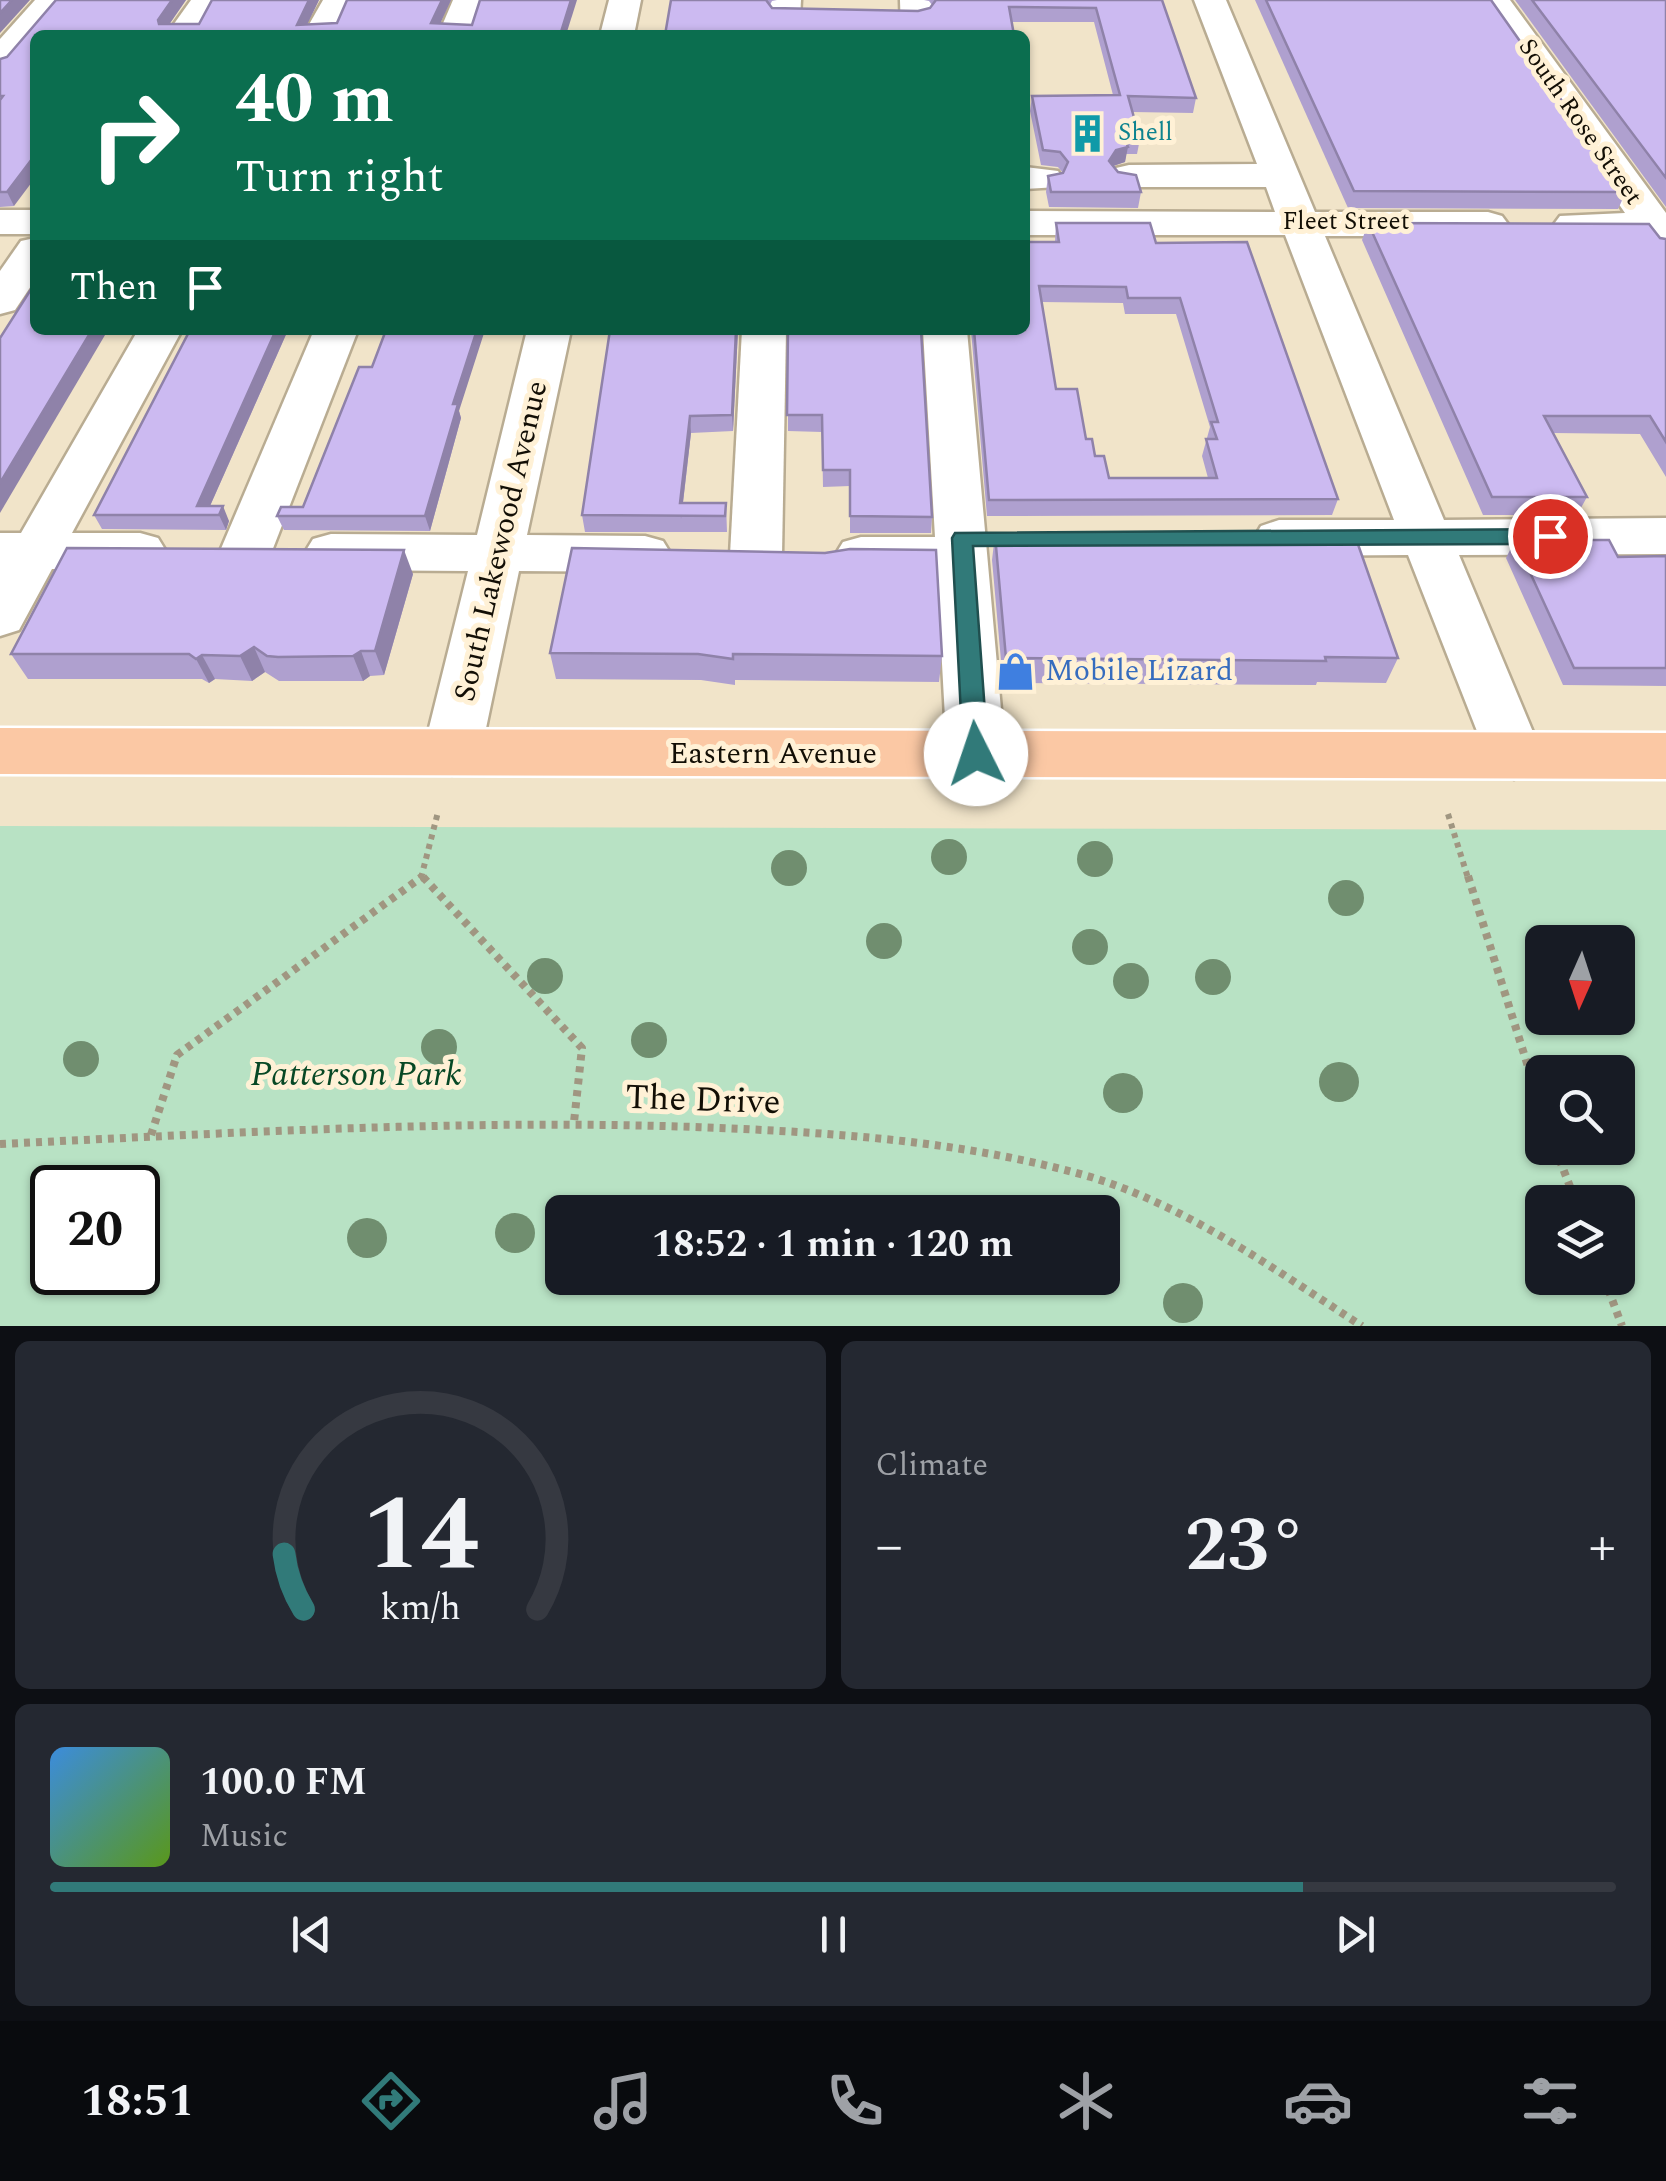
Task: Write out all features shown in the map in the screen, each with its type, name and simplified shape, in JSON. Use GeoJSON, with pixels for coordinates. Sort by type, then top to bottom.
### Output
{"type":"FeatureCollection","features":[{"type":"Feature","properties":{"kind":"main road","name":"Eastern Avenue"},"geometry":{"type":"LineString","coordinates":[[0,751],[1666,756]]}},
{"type":"Feature","properties":{"kind":"street"},"geometry":{"type":"LineString","coordinates":[[0,60],[52,0]]}},
{"type":"Feature","properties":{"kind":"street"},"geometry":{"type":"LineString","coordinates":[[185,30],[206,0]]}},
{"type":"Feature","properties":{"kind":"street"},"geometry":{"type":"LineString","coordinates":[[323,30],[338,0]]}},
{"type":"Feature","properties":{"kind":"street"},"geometry":{"type":"LineString","coordinates":[[457,30],[470,0]]}},
{"type":"Feature","properties":{"kind":"street"},"geometry":{"type":"LineString","coordinates":[[618,30],[625,0]]}},
{"type":"Feature","properties":{"kind":"street"},"geometry":{"type":"LineString","coordinates":[[1210,0],[1514,756]]}},
{"type":"Feature","properties":{"kind":"street","name":"South Rose Street"},"geometry":{"type":"LineString","coordinates":[[1494,0],[1662,231]]}},
{"type":"Feature","properties":{"kind":"street"},"geometry":{"type":"LineString","coordinates":[[784,16],[822,12]]}},
{"type":"Feature","properties":{"kind":"street"},"geometry":{"type":"LineString","coordinates":[[879,12],[917,16]]}},
{"type":"Feature","properties":{"kind":"street"},"geometry":{"type":"LineString","coordinates":[[1129,176],[1280,175]]}},
{"type":"Feature","properties":{"kind":"street"},"geometry":{"type":"LineString","coordinates":[[1174,176],[1187,222]]}},
{"type":"Feature","properties":{"kind":"street"},"geometry":{"type":"LineString","coordinates":[[0,222],[30,222]]}},
{"type":"Feature","properties":{"kind":"street","name":"Fleet Street"},"geometry":{"type":"LineString","coordinates":[[1030,223],[1528,224],[1662,231]]}},
{"type":"Feature","properties":{"kind":"street"},"geometry":{"type":"LineString","coordinates":[[0,301],[30,257]]}},
{"type":"Feature","properties":{"kind":"street"},"geometry":{"type":"LineString","coordinates":[[0,616],[19,550],[157,335]]}},
{"type":"Feature","properties":{"kind":"street"},"geometry":{"type":"LineString","coordinates":[[246,552],[334,335]]}},
{"type":"Feature","properties":{"kind":"street","name":"South Lakewood Avenue"},"geometry":{"type":"LineString","coordinates":[[452,752],[548,335]]}},
{"type":"Feature","properties":{"kind":"street"},"geometry":{"type":"LineString","coordinates":[[755,555],[764,335]]}},
{"type":"Feature","properties":{"kind":"street"},"geometry":{"type":"LineString","coordinates":[[946,335],[976,544],[976,754]]}},
{"type":"Feature","properties":{"kind":"street"},"geometry":{"type":"LineString","coordinates":[[1235,538],[1666,536]]}},
{"type":"Feature","properties":{"kind":"street"},"geometry":{"type":"LineString","coordinates":[[19,550],[755,555],[976,544]]}},
{"type":"Feature","properties":{"kind":"path"},"geometry":{"type":"LineString","coordinates":[[151,1136],[177,1055],[423,877],[438,812]]}},
{"type":"Feature","properties":{"kind":"path"},"geometry":{"type":"LineString","coordinates":[[1448,814],[1525,1057]]}},
{"type":"Feature","properties":{"kind":"path"},"geometry":{"type":"LineString","coordinates":[[423,877],[582,1048],[574,1123]]}},
{"type":"Feature","properties":{"kind":"path","name":"The Drive"},"geometry":{"type":"LineString","coordinates":[[0,1144],[574,1123],[829,1132],[963,1148],[1087,1176],[1212,1229],[1362,1326]]}},
{"type":"Feature","properties":{"kind":"path"},"geometry":{"type":"LineString","coordinates":[[1610,1295],[1622,1326]]}},
{"type":"Feature","properties":{"kind":"green space","name":"Patterson Park"},"geometry":{"type":"Polygon","coordinates":[[[0,826],[1666,830],[1666,1326],[0,1326],[0,826]]]}},
{"type":"Feature","properties":{"kind":"building"},"geometry":{"type":"Polygon","coordinates":[[[0,0],[12,0],[0,13],[0,0]]]}},
{"type":"Feature","properties":{"kind":"building"},"geometry":{"type":"Polygon","coordinates":[[[56,0],[172,0],[159,24],[199,24],[212,0],[309,0],[297,25],[337,23],[347,0],[442,0],[431,23],[472,25],[480,0],[571,0],[562,30],[30,30],[56,0]]]}},
{"type":"Feature","properties":{"kind":"building"},"geometry":{"type":"Polygon","coordinates":[[[671,0],[766,0],[772,8],[918,11],[930,8],[936,0],[1162,0],[1196,98],[1128,96],[1140,139],[1125,139],[1128,147],[1116,150],[1109,161],[1118,172],[1136,175],[1141,192],[1051,192],[1048,176],[1063,173],[1068,162],[1060,152],[1043,150],[1032,96],[1120,95],[1096,8],[1009,7],[1013,30],[666,30],[671,0]]]}},
{"type":"Feature","properties":{"kind":"building"},"geometry":{"type":"Polygon","coordinates":[[[1266,0],[1491,0],[1626,192],[1354,191],[1266,0]]]}},
{"type":"Feature","properties":{"kind":"building"},"geometry":{"type":"Polygon","coordinates":[[[1532,0],[1666,0],[1666,178],[1532,0]]]}},
{"type":"Feature","properties":{"kind":"building"},"geometry":{"type":"Polygon","coordinates":[[[30,30],[30,162],[7,192],[0,192],[0,59],[7,57],[30,30]]]}},
{"type":"Feature","properties":{"kind":"building"},"geometry":{"type":"Polygon","coordinates":[[[1056,223],[1150,223],[1156,243],[1247,242],[1338,499],[989,500],[974,335],[1030,335],[1030,242],[1059,242],[1056,223]],[[1039,286],[1056,389],[1077,389],[1086,439],[1092,439],[1095,456],[1104,456],[1109,478],[1217,478],[1206,439],[1217,439],[1211,422],[1218,422],[1180,298],[1128,298],[1126,287],[1039,286]]]}},
{"type":"Feature","properties":{"kind":"building"},"geometry":{"type":"Polygon","coordinates":[[[1368,223],[1649,224],[1660,238],[1666,239],[1666,442],[1650,416],[1544,416],[1587,497],[1492,497],[1368,223]]]}},
{"type":"Feature","properties":{"kind":"building"},"geometry":{"type":"Polygon","coordinates":[[[30,291],[30,335],[89,335],[0,483],[0,338],[30,291]]]}},
{"type":"Feature","properties":{"kind":"building"},"geometry":{"type":"Polygon","coordinates":[[[187,335],[274,335],[197,506],[223,506],[219,515],[94,515],[187,335]]]}},
{"type":"Feature","properties":{"kind":"building"},"geometry":{"type":"Polygon","coordinates":[[[384,335],[475,335],[453,404],[458,404],[425,516],[277,516],[281,507],[303,507],[359,367],[372,367],[384,335]]]}},
{"type":"Feature","properties":{"kind":"building"},"geometry":{"type":"Polygon","coordinates":[[[609,335],[736,335],[732,415],[690,416],[680,503],[726,503],[725,516],[582,515],[609,335]]]}},
{"type":"Feature","properties":{"kind":"building"},"geometry":{"type":"Polygon","coordinates":[[[788,335],[921,335],[932,517],[850,516],[850,470],[823,470],[822,415],[787,415],[788,335]]]}},
{"type":"Feature","properties":{"kind":"building"},"geometry":{"type":"Polygon","coordinates":[[[1354,533],[1398,658],[1006,658],[995,535],[1354,533]]]}},
{"type":"Feature","properties":{"kind":"building"},"geometry":{"type":"Polygon","coordinates":[[[1515,540],[1609,540],[1618,557],[1666,556],[1666,668],[1574,668],[1515,540]]]}},
{"type":"Feature","properties":{"kind":"building"},"geometry":{"type":"Polygon","coordinates":[[[67,548],[404,550],[375,651],[361,651],[353,656],[278,657],[267,656],[254,647],[240,656],[202,655],[196,659],[189,654],[11,654],[67,548]]]}},
{"type":"Feature","properties":{"kind":"building"},"geometry":{"type":"Polygon","coordinates":[[[572,548],[825,553],[850,549],[936,550],[942,656],[733,654],[733,659],[698,654],[550,653],[572,548]]]}},
{"type":"Feature","properties":{"kind":"place","name":"Shell"},"geometry":{"type":"Point","coordinates":[1088,133]}},
{"type":"Feature","properties":{"kind":"place","name":"Mobile Lizard"},"geometry":{"type":"Point","coordinates":[1015,671]}},
{"type":"Feature","properties":{"kind":"route"},"geometry":{"type":"LineString","coordinates":[[976,754],[962,538],[1550,536]]}}]}
